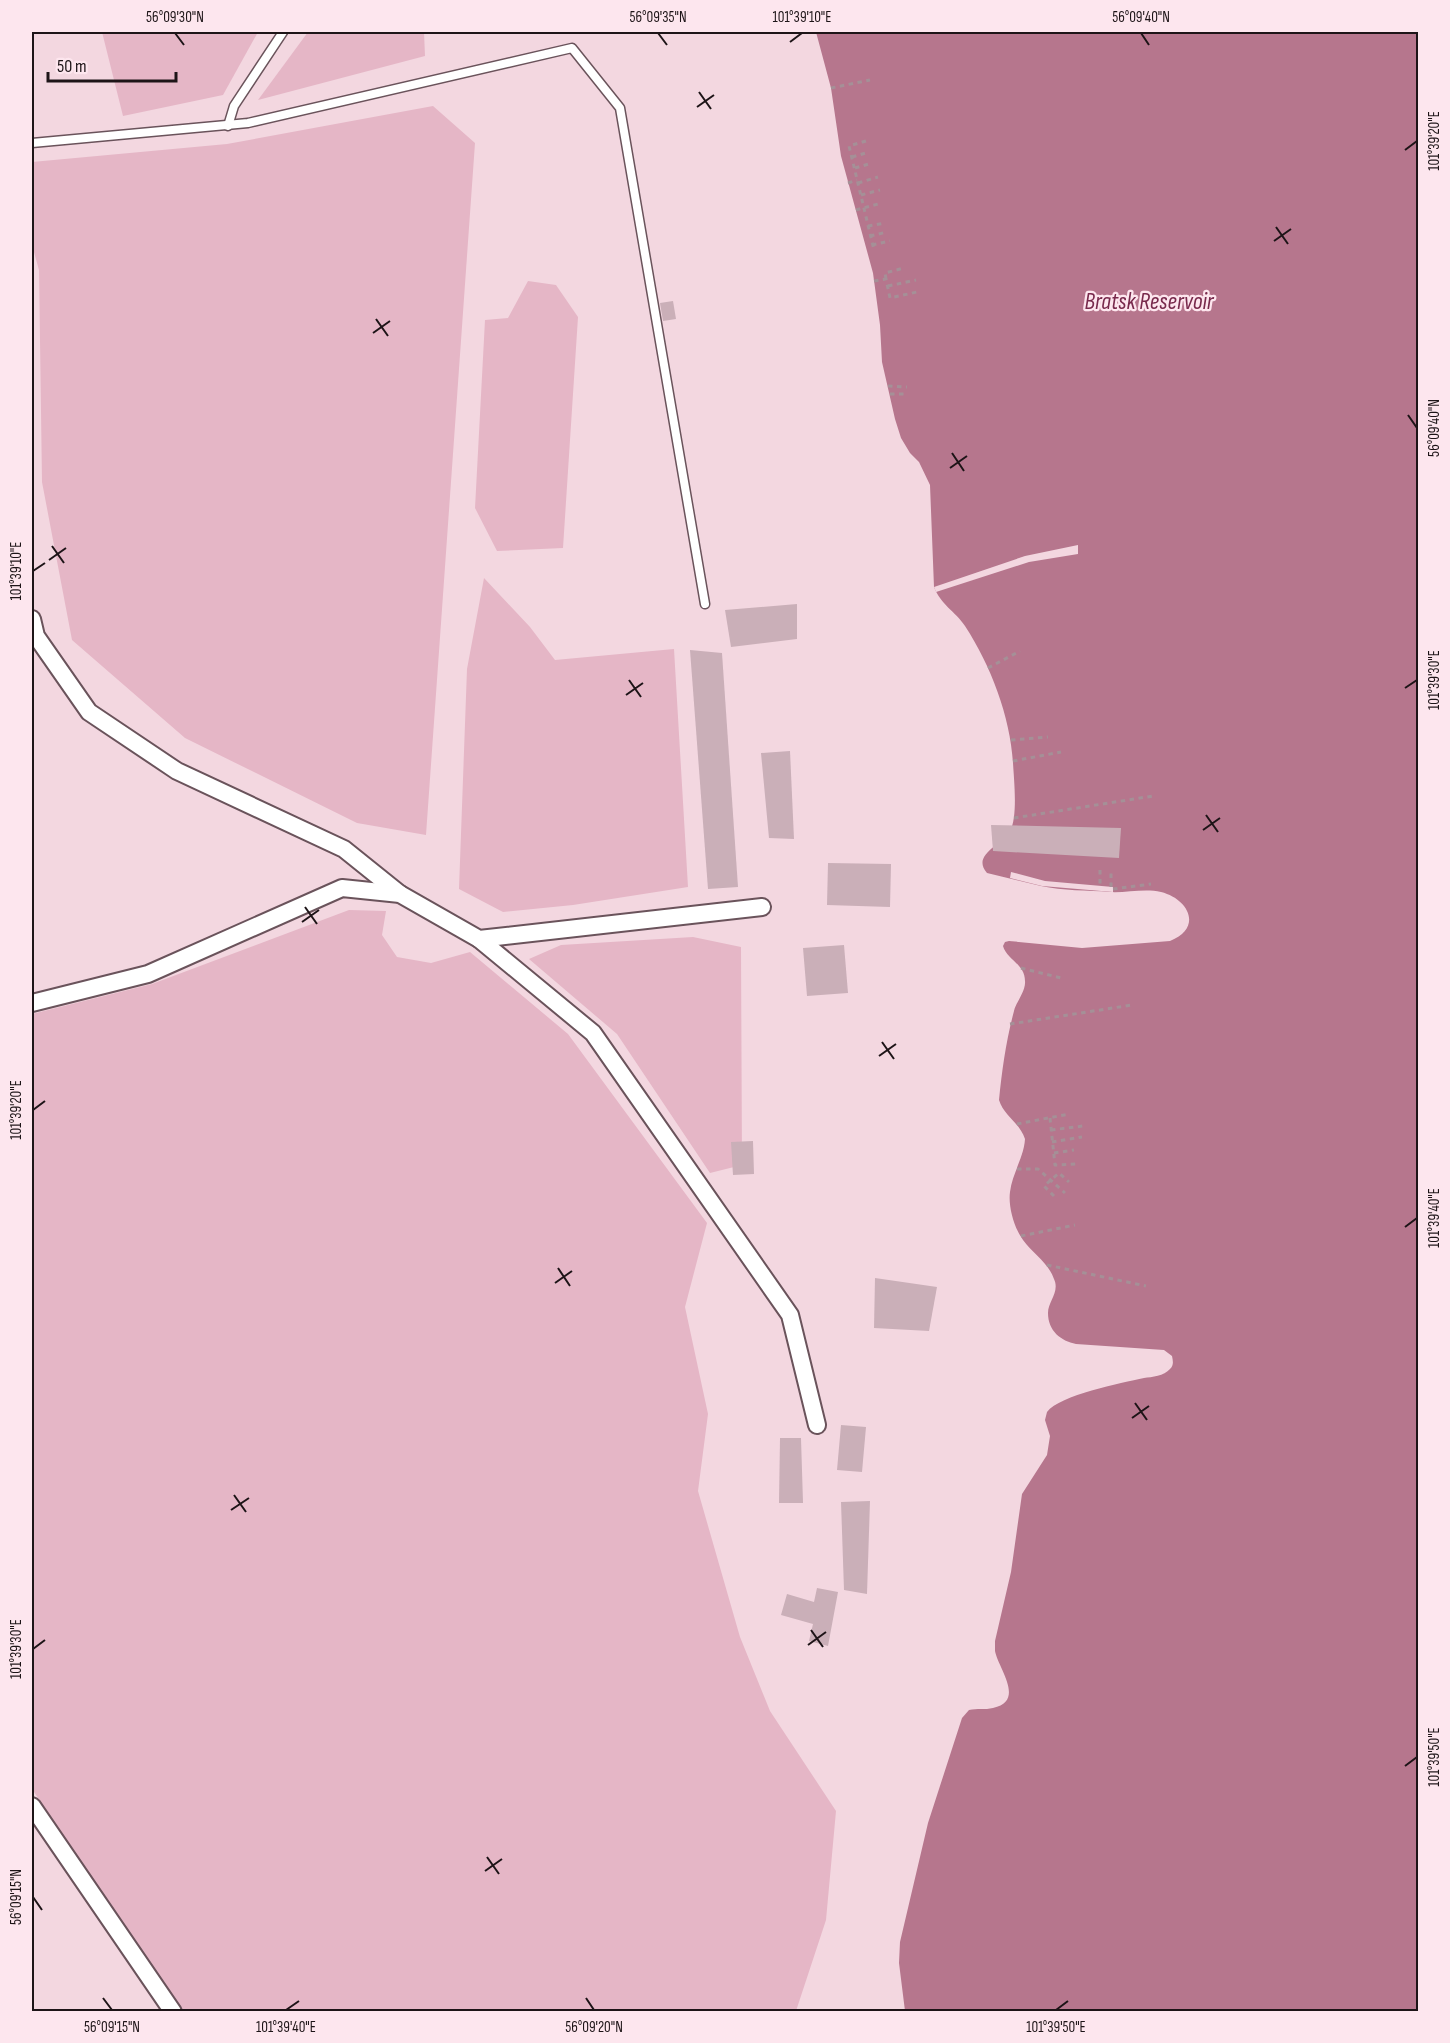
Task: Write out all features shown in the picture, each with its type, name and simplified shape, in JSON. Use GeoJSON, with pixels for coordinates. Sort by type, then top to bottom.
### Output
{"type":"FeatureCollection","features":[{"type":"Feature","properties":{"kind":"street"},"geometry":{"type":"LineString","coordinates":[[32,619],[36,636],[89,712],[177,771],[344,849],[400,894],[479,939],[593,1033],[790,1315],[818,1425]]}},
{"type":"Feature","properties":{"kind":"street"},"geometry":{"type":"LineString","coordinates":[[32,1003],[148,974],[342,888],[400,894]]}},
{"type":"Feature","properties":{"kind":"street"},"geometry":{"type":"LineString","coordinates":[[479,939],[762,907]]}},
{"type":"Feature","properties":{"kind":"street"},"geometry":{"type":"LineString","coordinates":[[32,1806],[173,2012]]}},
{"type":"Feature","properties":{"kind":"lane"},"geometry":{"type":"LineString","coordinates":[[228,126],[234,106],[283,32]]}},
{"type":"Feature","properties":{"kind":"lane"},"geometry":{"type":"LineString","coordinates":[[32,142],[248,123],[572,48],[620,108],[705,604]]}},
{"type":"Feature","properties":{"kind":"path"},"geometry":{"type":"LineString","coordinates":[[831,88],[870,80]]}},
{"type":"Feature","properties":{"kind":"path"},"geometry":{"type":"LineString","coordinates":[[866,141],[849,146],[874,250]]}},
{"type":"Feature","properties":{"kind":"path"},"geometry":{"type":"LineString","coordinates":[[852,157],[869,152]]}},
{"type":"Feature","properties":{"kind":"path"},"geometry":{"type":"LineString","coordinates":[[855,168],[873,163]]}},
{"type":"Feature","properties":{"kind":"path"},"geometry":{"type":"LineString","coordinates":[[848,183],[878,177]]}},
{"type":"Feature","properties":{"kind":"path"},"geometry":{"type":"LineString","coordinates":[[861,195],[880,190]]}},
{"type":"Feature","properties":{"kind":"path"},"geometry":{"type":"LineString","coordinates":[[856,210],[878,204]]}},
{"type":"Feature","properties":{"kind":"path"},"geometry":{"type":"LineString","coordinates":[[868,226],[885,223]]}},
{"type":"Feature","properties":{"kind":"path"},"geometry":{"type":"LineString","coordinates":[[870,236],[887,232]]}},
{"type":"Feature","properties":{"kind":"path"},"geometry":{"type":"LineString","coordinates":[[872,245],[890,241]]}},
{"type":"Feature","properties":{"kind":"path"},"geometry":{"type":"LineString","coordinates":[[904,268],[885,273],[890,298],[917,292]]}},
{"type":"Feature","properties":{"kind":"path"},"geometry":{"type":"LineString","coordinates":[[874,281],[886,279]]}},
{"type":"Feature","properties":{"kind":"path"},"geometry":{"type":"LineString","coordinates":[[888,286],[916,280]]}},
{"type":"Feature","properties":{"kind":"path"},"geometry":{"type":"LineString","coordinates":[[888,386],[907,387]]}},
{"type":"Feature","properties":{"kind":"path"},"geometry":{"type":"LineString","coordinates":[[890,394],[906,394]]}},
{"type":"Feature","properties":{"kind":"path"},"geometry":{"type":"LineString","coordinates":[[988,668],[1020,651]]}},
{"type":"Feature","properties":{"kind":"path"},"geometry":{"type":"LineString","coordinates":[[1011,740],[1048,737]]}},
{"type":"Feature","properties":{"kind":"path"},"geometry":{"type":"LineString","coordinates":[[1013,761],[1061,752]]}},
{"type":"Feature","properties":{"kind":"path"},"geometry":{"type":"LineString","coordinates":[[1014,818],[1153,796]]}},
{"type":"Feature","properties":{"kind":"path"},"geometry":{"type":"LineString","coordinates":[[1100,870],[1100,886]]}},
{"type":"Feature","properties":{"kind":"path"},"geometry":{"type":"LineString","coordinates":[[1112,871],[1112,888],[1151,884]]}},
{"type":"Feature","properties":{"kind":"path"},"geometry":{"type":"LineString","coordinates":[[1141,886],[1141,892]]}},
{"type":"Feature","properties":{"kind":"path"},"geometry":{"type":"LineString","coordinates":[[1022,968],[1061,978]]}},
{"type":"Feature","properties":{"kind":"path"},"geometry":{"type":"LineString","coordinates":[[1010,1024],[1132,1005]]}},
{"type":"Feature","properties":{"kind":"path"},"geometry":{"type":"LineString","coordinates":[[1017,1124],[1070,1114]]}},
{"type":"Feature","properties":{"kind":"path"},"geometry":{"type":"LineString","coordinates":[[1050,1118],[1055,1165],[1077,1164]]}},
{"type":"Feature","properties":{"kind":"path"},"geometry":{"type":"LineString","coordinates":[[1051,1130],[1083,1126]]}},
{"type":"Feature","properties":{"kind":"path"},"geometry":{"type":"LineString","coordinates":[[1052,1142],[1082,1137]]}},
{"type":"Feature","properties":{"kind":"path"},"geometry":{"type":"LineString","coordinates":[[1054,1153],[1074,1150]]}},
{"type":"Feature","properties":{"kind":"path"},"geometry":{"type":"LineString","coordinates":[[1017,1169],[1038,1169],[1052,1179],[1065,1193]]}},
{"type":"Feature","properties":{"kind":"path"},"geometry":{"type":"LineString","coordinates":[[1053,1196],[1044,1186],[1059,1173],[1069,1182]]}},
{"type":"Feature","properties":{"kind":"path"},"geometry":{"type":"LineString","coordinates":[[1021,1236],[1075,1225]]}},
{"type":"Feature","properties":{"kind":"path"},"geometry":{"type":"LineString","coordinates":[[1047,1265],[1146,1286]]}},
{"type":"Feature","properties":{"kind":"shaded area"},"geometry":{"type":"Polygon","coordinates":[[[102,32],[258,32],[223,95],[123,116],[102,32]]]}},
{"type":"Feature","properties":{"kind":"shaded area"},"geometry":{"type":"Polygon","coordinates":[[[308,32],[424,32],[425,56],[258,100],[308,32]]]}},
{"type":"Feature","properties":{"kind":"shaded area"},"geometry":{"type":"Polygon","coordinates":[[[433,106],[475,143],[426,835],[357,823],[185,738],[72,640],[42,482],[39,270],[32,245],[32,162],[227,144],[433,106]]]}},
{"type":"Feature","properties":{"kind":"shaded area"},"geometry":{"type":"Polygon","coordinates":[[[528,281],[556,285],[578,317],[563,548],[497,551],[475,508],[485,320],[508,318],[528,281]]]}},
{"type":"Feature","properties":{"kind":"shaded area"},"geometry":{"type":"Polygon","coordinates":[[[484,578],[530,627],[555,660],[674,649],[688,887],[573,905],[503,912],[459,889],[467,669],[484,578]]]}},
{"type":"Feature","properties":{"kind":"shaded area"},"geometry":{"type":"Polygon","coordinates":[[[349,910],[386,911],[382,935],[397,957],[431,963],[470,952],[568,1034],[707,1223],[685,1307],[708,1414],[698,1491],[740,1637],[770,1711],[836,1811],[826,1920],[796,2011],[183,2011],[32,1789],[32,1014],[152,984],[349,910]]]}},
{"type":"Feature","properties":{"kind":"shaded area"},"geometry":{"type":"Polygon","coordinates":[[[693,937],[741,947],[742,1165],[710,1173],[617,1034],[529,959],[561,945],[693,937]]]}},
{"type":"Feature","properties":{"kind":"water","name":"Bratsk Reservoir"},"geometry":{"type":"Polygon","coordinates":[[[816,32],[1418,32],[1418,2011],[905,2011],[899,1963],[900,1942],[928,1823],[962,1718],[969,1710],[993,1708],[1008,1699],[1008,1683],[997,1658],[995,1641],[1011,1572],[1022,1494],[1047,1455],[1050,1436],[1045,1420],[1047,1412],[1064,1400],[1077,1395],[1107,1386],[1161,1375],[1170,1369],[1173,1363],[1172,1356],[1164,1350],[1070,1343],[1056,1334],[1050,1325],[1048,1313],[1056,1288],[1054,1279],[1048,1268],[1020,1235],[1014,1223],[1010,1204],[1011,1185],[1023,1152],[1025,1139],[1020,1128],[1004,1111],[999,1100],[1009,1033],[1025,981],[1022,970],[1003,946],[1009,941],[1082,948],[1170,941],[1186,929],[1189,922],[1185,907],[1171,896],[1161,892],[1149,890],[1110,892],[1049,888],[987,873],[983,867],[985,855],[1010,831],[1014,817],[1014,779],[1008,727],[998,692],[983,658],[965,626],[940,599],[934,587],[930,485],[919,462],[901,438],[895,419],[882,362],[873,273],[841,156],[831,88],[816,32]]]}},
{"type":"Feature","properties":{"kind":"pier"},"geometry":{"type":"Polygon","coordinates":[[[1078,545],[1078,554],[1029,562],[936,592],[934,587],[1025,556],[1078,545]]]}},
{"type":"Feature","properties":{"kind":"pier"},"geometry":{"type":"Polygon","coordinates":[[[1011,872],[1045,881],[1113,887],[1113,892],[1042,886],[1010,878],[1011,872]]]}},
{"type":"Feature","properties":{"kind":"building"},"geometry":{"type":"Polygon","coordinates":[[[673,301],[676,319],[663,321],[660,303],[673,301]]]}},
{"type":"Feature","properties":{"kind":"building"},"geometry":{"type":"Polygon","coordinates":[[[797,604],[797,639],[731,647],[725,610],[797,604]]]}},
{"type":"Feature","properties":{"kind":"building"},"geometry":{"type":"Polygon","coordinates":[[[690,650],[722,653],[738,887],[708,889],[690,650]]]}},
{"type":"Feature","properties":{"kind":"building"},"geometry":{"type":"Polygon","coordinates":[[[790,751],[794,839],[769,838],[761,753],[790,751]]]}},
{"type":"Feature","properties":{"kind":"building"},"geometry":{"type":"Polygon","coordinates":[[[991,825],[1121,828],[1119,858],[993,851],[991,825]]]}},
{"type":"Feature","properties":{"kind":"building"},"geometry":{"type":"Polygon","coordinates":[[[828,863],[891,864],[890,907],[827,905],[828,863]]]}},
{"type":"Feature","properties":{"kind":"building"},"geometry":{"type":"Polygon","coordinates":[[[844,945],[848,993],[807,996],[803,948],[844,945]]]}},
{"type":"Feature","properties":{"kind":"building"},"geometry":{"type":"Polygon","coordinates":[[[753,1141],[754,1174],[733,1175],[731,1142],[753,1141]]]}},
{"type":"Feature","properties":{"kind":"building"},"geometry":{"type":"Polygon","coordinates":[[[875,1278],[937,1287],[929,1331],[874,1328],[875,1278]]]}},
{"type":"Feature","properties":{"kind":"building"},"geometry":{"type":"Polygon","coordinates":[[[841,1425],[866,1427],[862,1472],[837,1470],[841,1425]]]}},
{"type":"Feature","properties":{"kind":"building"},"geometry":{"type":"Polygon","coordinates":[[[780,1438],[801,1438],[803,1503],[779,1503],[780,1438]]]}},
{"type":"Feature","properties":{"kind":"building"},"geometry":{"type":"Polygon","coordinates":[[[870,1501],[867,1594],[844,1590],[841,1502],[870,1501]]]}},
{"type":"Feature","properties":{"kind":"building"},"geometry":{"type":"Polygon","coordinates":[[[817,1588],[838,1592],[828,1646],[809,1641],[813,1624],[781,1615],[787,1594],[814,1602],[817,1588]]]}}]}
